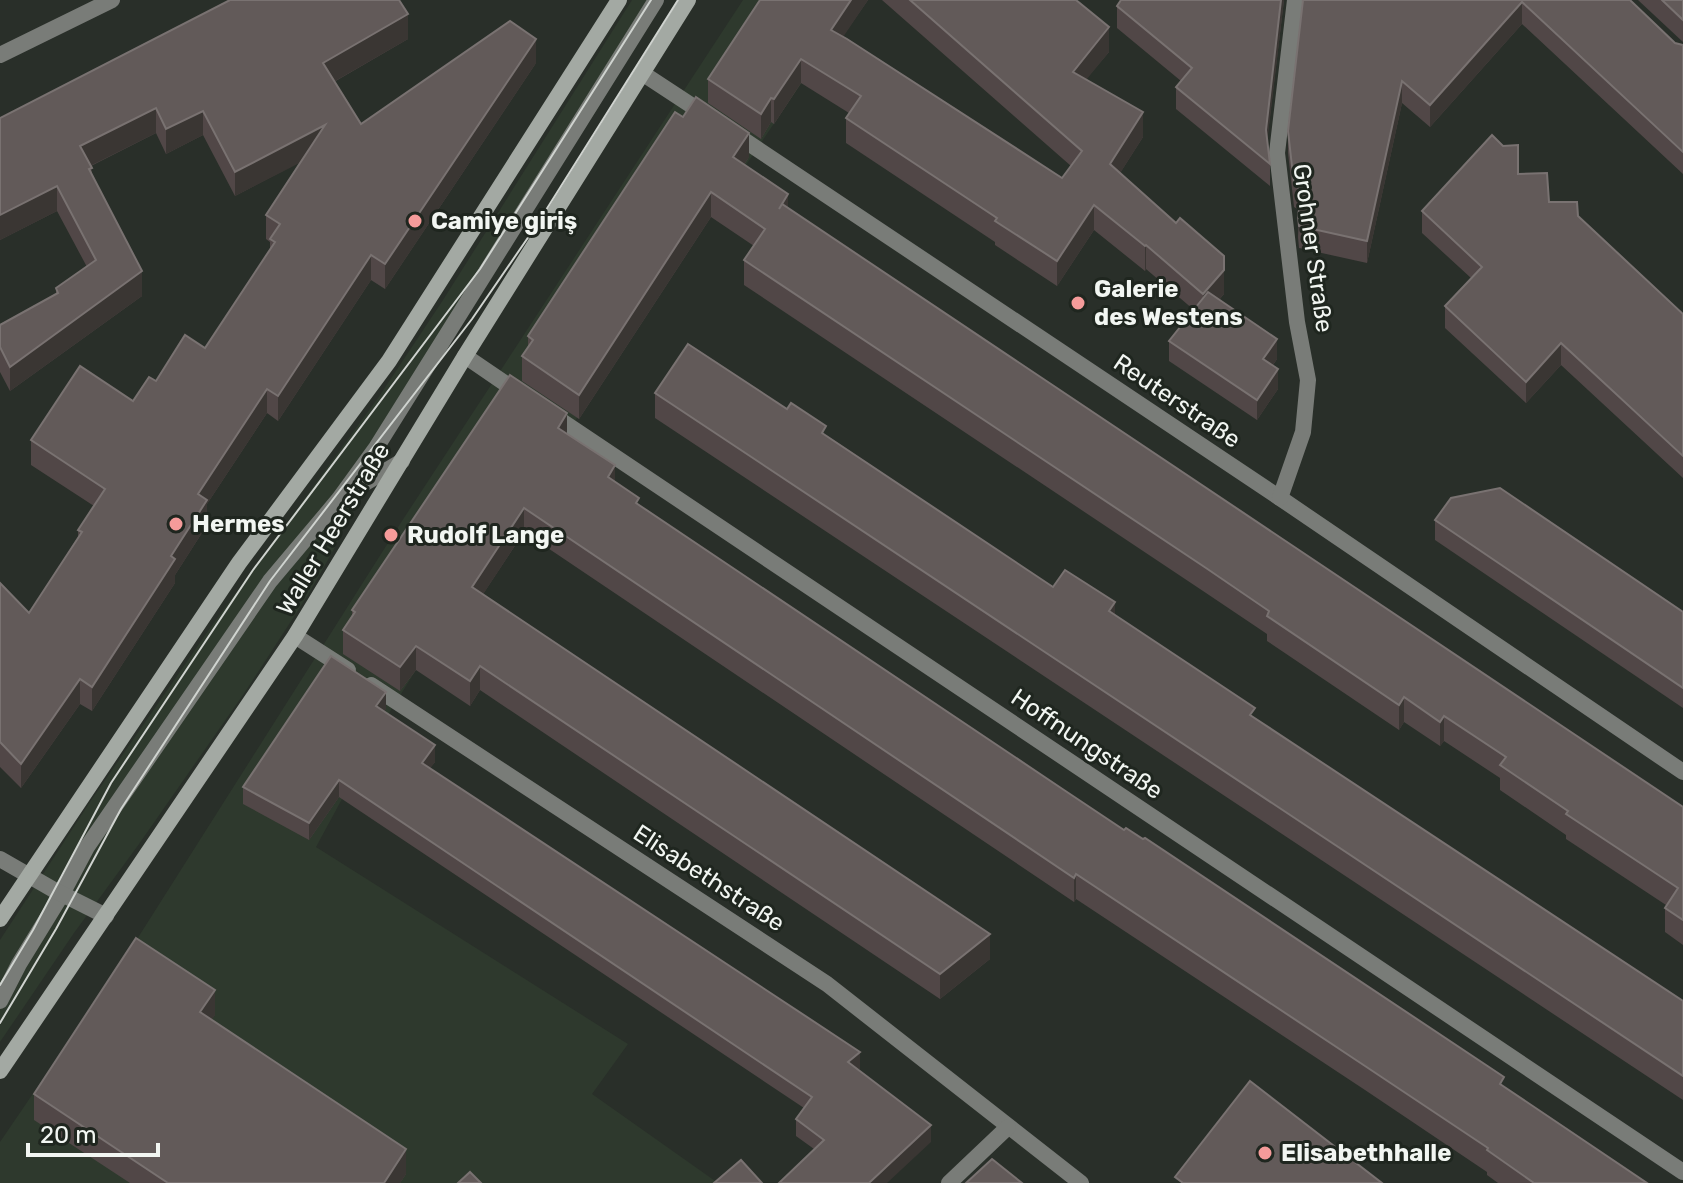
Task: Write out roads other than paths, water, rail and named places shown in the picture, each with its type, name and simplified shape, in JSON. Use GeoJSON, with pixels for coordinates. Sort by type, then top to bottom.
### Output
{"type":"FeatureCollection","features":[{"type":"Feature","properties":{"kind":"main road","name":"Waller Heerstraße"},"geometry":{"type":"LineString","coordinates":[[0,919],[239,563],[389,361],[619,0]]}},
{"type":"Feature","properties":{"kind":"main road","name":"Waller Heerstraße"},"geometry":{"type":"LineString","coordinates":[[0,1071],[295,636],[465,356],[688,0]]}},
{"type":"Feature","properties":{"kind":"street"},"geometry":{"type":"LineString","coordinates":[[0,55],[112,0]]}},
{"type":"Feature","properties":{"kind":"street"},"geometry":{"type":"LineString","coordinates":[[0,1001],[87,847],[270,581],[339,499],[376,448],[656,0]]}},
{"type":"Feature","properties":{"kind":"street","name":"Grohner Straße"},"geometry":{"type":"LineString","coordinates":[[1280,498],[1303,432],[1308,380],[1297,322],[1277,153],[1295,0]]}},
{"type":"Feature","properties":{"kind":"street","name":"Reuterstraße"},"geometry":{"type":"LineString","coordinates":[[642,73],[1280,498],[1683,772]]}},
{"type":"Feature","properties":{"kind":"street","name":"Hoffnungstraße"},"geometry":{"type":"LineString","coordinates":[[465,356],[1683,1172]]}},
{"type":"Feature","properties":{"kind":"street"},"geometry":{"type":"LineString","coordinates":[[339,499],[402,461]]}},
{"type":"Feature","properties":{"kind":"street","name":"Elisabethstraße"},"geometry":{"type":"LineString","coordinates":[[295,636],[827,984],[1081,1183]]}},
{"type":"Feature","properties":{"kind":"street"},"geometry":{"type":"LineString","coordinates":[[0,859],[106,916]]}},
{"type":"Feature","properties":{"kind":"street"},"geometry":{"type":"LineString","coordinates":[[949,1183],[1008,1127]]}},
{"type":"Feature","properties":{"kind":"tram line"},"geometry":{"type":"LineString","coordinates":[[0,985],[33,930],[111,783],[253,570],[480,269],[651,0]]}},
{"type":"Feature","properties":{"kind":"tram line"},"geometry":{"type":"LineString","coordinates":[[0,1023],[56,929],[121,809],[270,581],[472,319],[536,226],[678,0]]}},
{"type":"Feature","properties":{"kind":"place","name":"Camiye giriş"},"geometry":{"type":"Point","coordinates":[415,221]}},
{"type":"Feature","properties":{"kind":"place","name":"Galerie des Westens"},"geometry":{"type":"Point","coordinates":[1078,303]}},
{"type":"Feature","properties":{"kind":"place","name":"Hermes"},"geometry":{"type":"Point","coordinates":[176,524]}},
{"type":"Feature","properties":{"kind":"place","name":"Rudolf Lange"},"geometry":{"type":"Point","coordinates":[391,535]}},
{"type":"Feature","properties":{"kind":"place","name":"Elisabethhalle"},"geometry":{"type":"Point","coordinates":[1265,1153]}}]}
